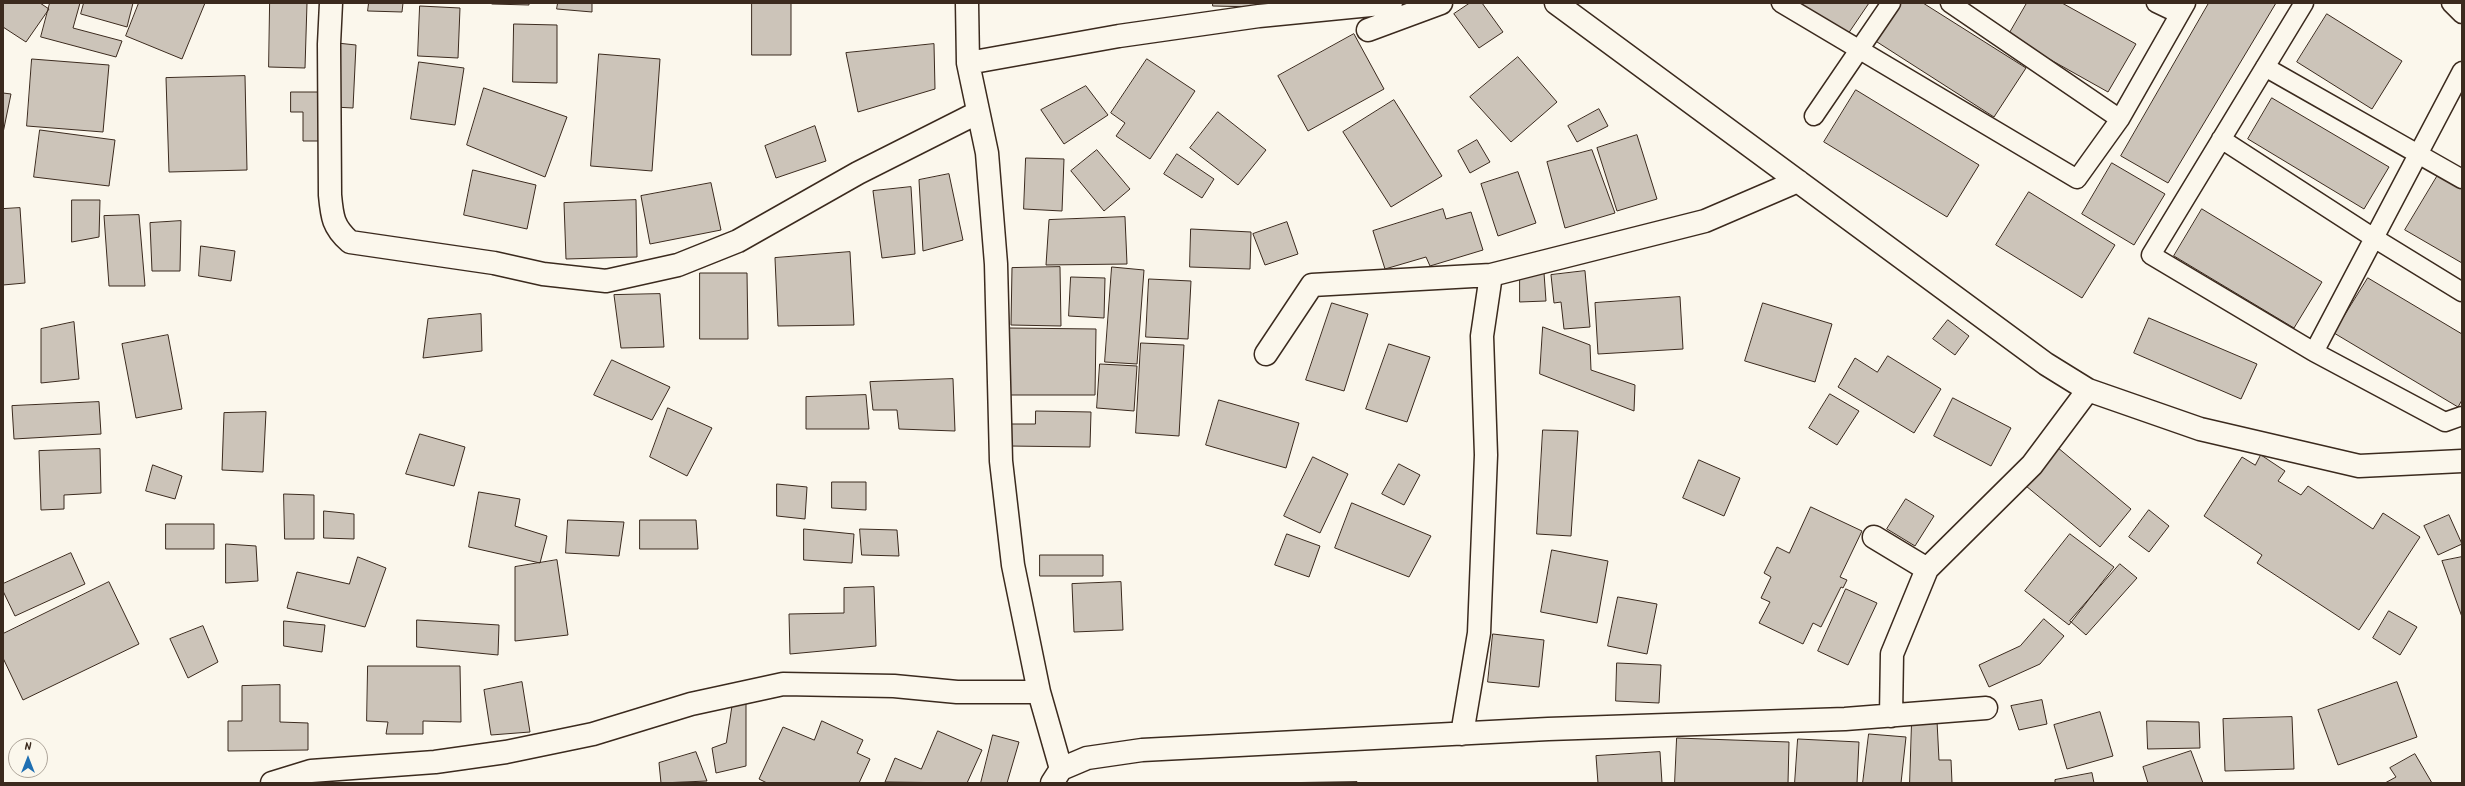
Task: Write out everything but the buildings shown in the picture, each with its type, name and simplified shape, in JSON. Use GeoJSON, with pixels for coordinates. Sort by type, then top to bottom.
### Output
{"type":"FeatureCollection","features":[{"type":"Feature","properties":{"kind":"street"},"geometry":{"type":"LineString","coordinates":[[331,3],[329,44],[330,195],[332,215],[338,231],[350,242],[494,263],[543,274],[606,281],[678,265],[738,241],[858,173],[977,113]]}},
{"type":"Feature","properties":{"kind":"street"},"geometry":{"type":"LineString","coordinates":[[967,3],[968,63],[977,113],[987,154],[996,264],[1001,461],[1013,565],[1056,776],[1087,758],[1142,750],[1462,734],[1891,716],[1986,708]]}},
{"type":"Feature","properties":{"kind":"street"},"geometry":{"type":"LineString","coordinates":[[968,63],[1120,36],[1259,16],[1391,3]]}},
{"type":"Feature","properties":{"kind":"street"},"geometry":{"type":"LineString","coordinates":[[1368,30],[1436,7],[1441,3]]}},
{"type":"Feature","properties":{"kind":"street"},"geometry":{"type":"LineString","coordinates":[[1556,3],[2046,364],[2088,390],[2200,429],[2359,466],[2462,461]]}},
{"type":"Feature","properties":{"kind":"street"},"geometry":{"type":"LineString","coordinates":[[1266,354],[1312,285],[1492,275],[1705,221],[1798,181]]}},
{"type":"Feature","properties":{"kind":"street"},"geometry":{"type":"LineString","coordinates":[[1462,734],[1479,633],[1486,455],[1482,336],[1492,275]]}},
{"type":"Feature","properties":{"kind":"street"},"geometry":{"type":"LineString","coordinates":[[1891,716],[1892,654],[1927,569],[2032,465],[2088,390]]}},
{"type":"Feature","properties":{"kind":"street"},"geometry":{"type":"LineString","coordinates":[[1874,537],[1927,569]]}},
{"type":"Feature","properties":{"kind":"street"},"geometry":{"type":"LineString","coordinates":[[272,783],[311,771],[436,762],[506,752],[593,734],[691,704],[783,684],[894,686],[957,692],[1039,692]]}},
{"type":"Feature","properties":{"kind":"lane"},"geometry":{"type":"LineString","coordinates":[[1781,3],[2077,178],[2120,119],[2182,8],[2156,3]]}},
{"type":"Feature","properties":{"kind":"lane"},"geometry":{"type":"LineString","coordinates":[[1814,116],[1858,49],[1891,3]]}},
{"type":"Feature","properties":{"kind":"lane"},"geometry":{"type":"LineString","coordinates":[[1950,3],[2120,119]]}},
{"type":"Feature","properties":{"kind":"lane"},"geometry":{"type":"LineString","coordinates":[[2304,3],[2151,255],[2314,352],[2445,422],[2462,416]]}},
{"type":"Feature","properties":{"kind":"lane"},"geometry":{"type":"LineString","coordinates":[[2451,3],[2462,14]]}},
{"type":"Feature","properties":{"kind":"lane"},"geometry":{"type":"LineString","coordinates":[[2265,66],[2462,179]]}},
{"type":"Feature","properties":{"kind":"lane"},"geometry":{"type":"LineString","coordinates":[[2314,352],[2462,71]]}},
{"type":"Feature","properties":{"kind":"lane"},"geometry":{"type":"LineString","coordinates":[[2221,139],[2374,238],[2462,292]]}}]}
